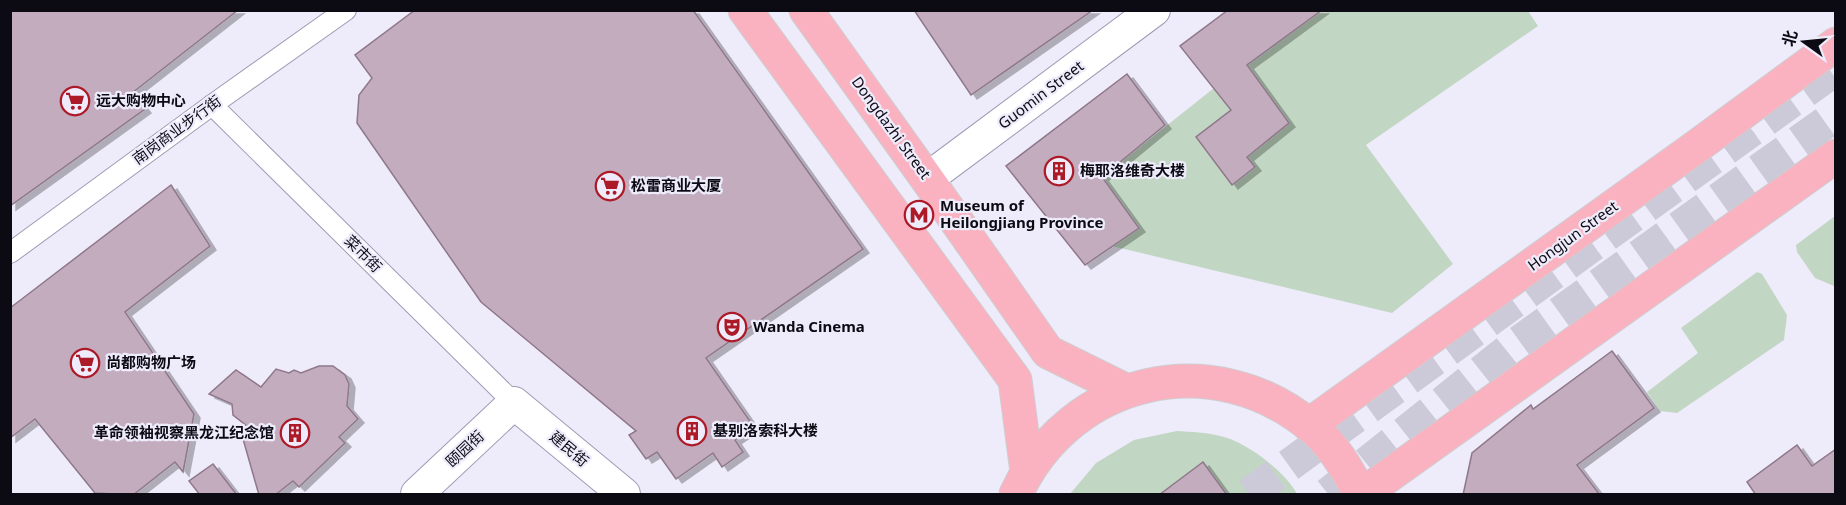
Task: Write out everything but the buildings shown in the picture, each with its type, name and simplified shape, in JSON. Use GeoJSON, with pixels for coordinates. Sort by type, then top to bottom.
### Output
{"type":"FeatureCollection","features":[{"type":"Feature","properties":{"kind":"main road"},"geometry":{"type":"LineString","coordinates":[[745,10],[1015,380],[1021,483]]}},
{"type":"Feature","properties":{"kind":"main road","name":"Dongdazhi Street"},"geometry":{"type":"LineString","coordinates":[[806,10],[1048,352],[1127,391]]}},
{"type":"Feature","properties":{"kind":"main road","name":"Hongjun Street"},"geometry":{"type":"LineString","coordinates":[[1309,425],[1836,44]]}},
{"type":"Feature","properties":{"kind":"main road"},"geometry":{"type":"LineString","coordinates":[[1021,483],[1050,442],[1063,428],[1094,406],[1127,391],[1164,382],[1184,381],[1212,382],[1240,388],[1268,398],[1293,413],[1333,449],[1361,495],[1836,156]]}},
{"type":"Feature","properties":{"kind":"street","name":"南岗商业步行街"},"geometry":{"type":"LineString","coordinates":[[10,253],[346,10]]}},
{"type":"Feature","properties":{"kind":"street","name":"Guomin Street"},"geometry":{"type":"LineString","coordinates":[[927,179],[1154,10]]}},
{"type":"Feature","properties":{"kind":"street","name":"菜市街"},"geometry":{"type":"LineString","coordinates":[[212,105],[514,403]]}},
{"type":"Feature","properties":{"kind":"street","name":"颐园街"},"geometry":{"type":"LineString","coordinates":[[417,495],[514,403]]}},
{"type":"Feature","properties":{"kind":"street","name":"建民街"},"geometry":{"type":"LineString","coordinates":[[514,403],[624,495]]}},
{"type":"Feature","properties":{"kind":"green space"},"geometry":{"type":"Polygon","coordinates":[[[1322,11],[1528,11],[1538,26],[1366,145],[1453,264],[1392,313],[1112,246],[1139,228],[1102,177],[1214,88],[1322,11]]]}},
{"type":"Feature","properties":{"kind":"green space"},"geometry":{"type":"Polygon","coordinates":[[[1835,216],[1836,285],[1834,286],[1815,278],[1797,252],[1796,245],[1835,216]]]}},
{"type":"Feature","properties":{"kind":"green space"},"geometry":{"type":"Polygon","coordinates":[[[1757,272],[1762,274],[1787,315],[1784,340],[1677,413],[1660,411],[1647,392],[1698,353],[1681,328],[1757,272]]]}},
{"type":"Feature","properties":{"kind":"green space"},"geometry":{"type":"Polygon","coordinates":[[[1177,431],[1215,435],[1241,444],[1274,467],[1297,494],[1070,494],[1096,463],[1134,440],[1177,431]]]}},
{"type":"Feature","properties":{"kind":"tunnel"},"geometry":{"type":"LineString","coordinates":[[1249,494],[1836,69]]}},
{"type":"Feature","properties":{"kind":"tunnel"},"geometry":{"type":"LineString","coordinates":[[1328,494],[1516,344],[1836,115]]}},
{"type":"Feature","properties":{"kind":"place","name":"远大购物中心"},"geometry":{"type":"Point","coordinates":[75,101]}},
{"type":"Feature","properties":{"kind":"place","name":"梅耶洛维奇大楼"},"geometry":{"type":"Point","coordinates":[1059,171]}},
{"type":"Feature","properties":{"kind":"place","name":"松雷商业大厦"},"geometry":{"type":"Point","coordinates":[610,186]}},
{"type":"Feature","properties":{"kind":"place","name":"Museum of Heilongjiang Province"},"geometry":{"type":"Point","coordinates":[919,215]}},
{"type":"Feature","properties":{"kind":"place","name":"Wanda Cinema"},"geometry":{"type":"Point","coordinates":[732,327]}},
{"type":"Feature","properties":{"kind":"place","name":"尚都购物广场"},"geometry":{"type":"Point","coordinates":[85,363]}},
{"type":"Feature","properties":{"kind":"place","name":"基别洛索科大楼"},"geometry":{"type":"Point","coordinates":[692,431]}},
{"type":"Feature","properties":{"kind":"place","name":"革命领袖视察黑龙江纪念馆"},"geometry":{"type":"Point","coordinates":[295,433]}}]}
